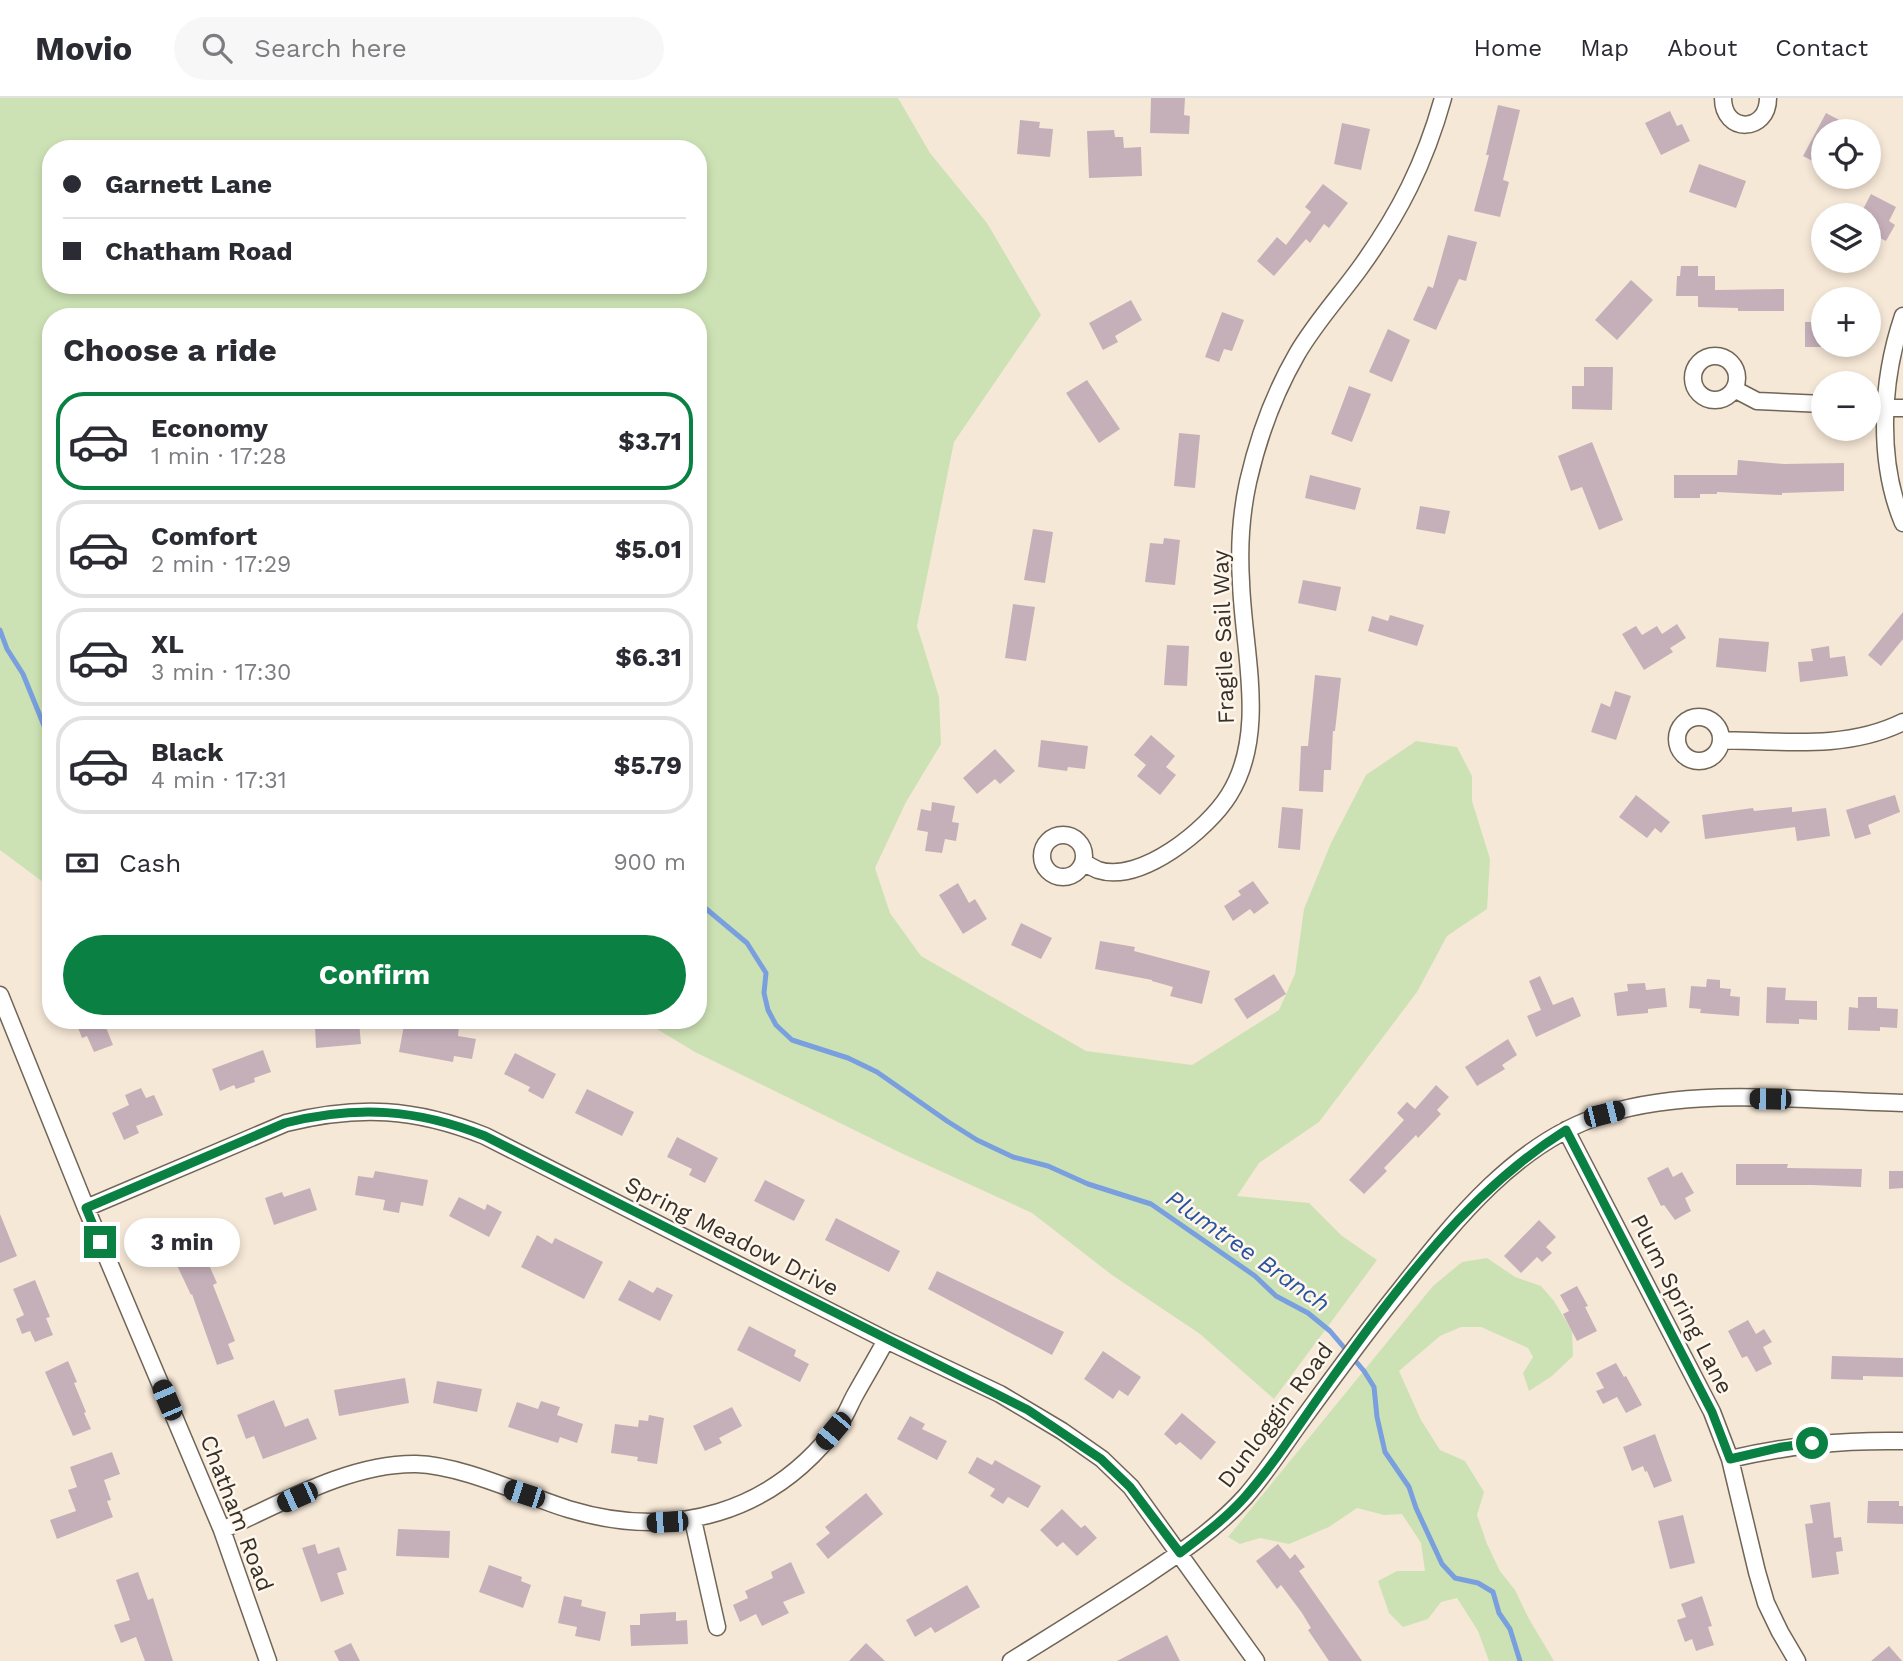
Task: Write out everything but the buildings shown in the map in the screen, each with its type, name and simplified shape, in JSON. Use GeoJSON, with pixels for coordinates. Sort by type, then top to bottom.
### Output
{"type":"FeatureCollection","features":[{"type":"Feature","properties":{"kind":"street","name":"Fragile Sail Way"},"geometry":{"type":"LineString","coordinates":[[1084,862],[1099,870],[1114,872],[1146,864],[1189,839],[1211,819],[1230,794],[1244,764],[1250,732],[1241,581],[1242,533],[1248,484],[1261,437],[1297,354],[1323,315],[1359,270],[1413,184],[1443,98]]}},
{"type":"Feature","properties":{"kind":"street"},"geometry":{"type":"LineString","coordinates":[[1723,98],[1723,107],[1728,117],[1735,123],[1748,125],[1756,123],[1765,115],[1768,98]]}},
{"type":"Feature","properties":{"kind":"street"},"geometry":{"type":"LineString","coordinates":[[1903,316],[1895,338],[1895,408],[1886,446],[1890,482],[1903,523]]}},
{"type":"Feature","properties":{"kind":"street"},"geometry":{"type":"LineString","coordinates":[[1734,389],[1757,401],[1811,403]]}},
{"type":"Feature","properties":{"kind":"street"},"geometry":{"type":"LineString","coordinates":[[1721,740],[1844,740],[1872,734],[1903,722]]}},
{"type":"Feature","properties":{"kind":"street","name":"Chatham Road"},"geometry":{"type":"LineString","coordinates":[[0,995],[7,1032],[86,1208],[222,1530],[268,1661]]}},
{"type":"Feature","properties":{"kind":"street","name":"Dunloggin Road"},"geometry":{"type":"LineString","coordinates":[[1011,1661],[1103,1605],[1213,1528],[1245,1497],[1358,1343],[1434,1246],[1477,1200],[1531,1152],[1566,1130],[1604,1114],[1676,1100],[1737,1098],[1903,1103]]}},
{"type":"Feature","properties":{"kind":"street","name":"Spring Meadow Drive"},"geometry":{"type":"LineString","coordinates":[[86,1208],[285,1123],[319,1115],[355,1111],[421,1115],[451,1122],[485,1136],[886,1340],[1020,1405],[1101,1459],[1130,1487],[1256,1661]]}},
{"type":"Feature","properties":{"kind":"street","name":"Plum Spring Lane"},"geometry":{"type":"LineString","coordinates":[[1566,1130],[1712,1412],[1730,1459],[1756,1572],[1766,1603],[1797,1661]]}},
{"type":"Feature","properties":{"kind":"street"},"geometry":{"type":"LineString","coordinates":[[222,1530],[360,1471],[409,1464],[449,1469],[570,1510],[607,1517],[648,1523],[693,1520],[722,1513],[753,1499],[785,1479],[814,1453],[841,1422],[886,1340]]}},
{"type":"Feature","properties":{"kind":"street"},"geometry":{"type":"LineString","coordinates":[[1730,1459],[1782,1447],[1821,1442],[1903,1441]]}},
{"type":"Feature","properties":{"kind":"street"},"geometry":{"type":"LineString","coordinates":[[693,1520],[717,1627]]}},
{"type":"Feature","properties":{"kind":"green space"},"geometry":{"type":"Polygon","coordinates":[[[0,98],[898,98],[930,153],[987,223],[1041,315],[954,442],[917,626],[939,697],[941,744],[906,802],[875,868],[890,913],[921,956],[1086,1051],[1192,1065],[1279,1010],[1295,974],[1304,909],[1331,843],[1366,775],[1416,741],[1457,747],[1472,776],[1472,801],[1490,859],[1487,909],[1447,936],[1417,992],[1319,1122],[1259,1163],[1237,1196],[1309,1203],[1342,1236],[1377,1260],[1274,1399],[1200,1334],[1112,1275],[1032,1213],[901,1153],[695,1052],[657,1029],[707,1029],[707,308],[42,308],[42,881],[0,850],[0,98]]]}},
{"type":"Feature","properties":{"kind":"green space"},"geometry":{"type":"Polygon","coordinates":[[[1487,1258],[1515,1277],[1541,1286],[1554,1301],[1572,1331],[1573,1356],[1552,1376],[1529,1391],[1523,1373],[1533,1357],[1528,1348],[1481,1327],[1461,1327],[1440,1336],[1399,1371],[1421,1420],[1440,1450],[1465,1461],[1484,1492],[1477,1515],[1487,1544],[1500,1571],[1515,1590],[1554,1661],[1489,1661],[1478,1631],[1457,1598],[1441,1602],[1428,1619],[1403,1627],[1389,1613],[1378,1581],[1397,1571],[1425,1571],[1421,1543],[1402,1514],[1384,1515],[1357,1508],[1329,1527],[1289,1544],[1260,1538],[1240,1544],[1228,1537],[1433,1286],[1462,1262],[1487,1258]]]}},
{"type":"Feature","properties":{"kind":"waterway","name":"Plumtree Branch"},"geometry":{"type":"LineString","coordinates":[[0,630],[7,649],[23,674],[42,721]]}},
{"type":"Feature","properties":{"kind":"waterway","name":"Plumtree Branch"},"geometry":{"type":"LineString","coordinates":[[707,910],[747,943],[766,973],[764,993],[768,1010],[776,1025],[792,1040],[848,1058],[877,1072],[977,1140],[1013,1157],[1048,1166],[1088,1184],[1151,1204],[1255,1276],[1276,1296],[1308,1313],[1330,1331],[1374,1387],[1385,1452],[1409,1487],[1442,1564],[1455,1578],[1478,1583],[1493,1592],[1499,1613],[1510,1629],[1520,1661]]}},
{"type":"Feature","properties":{"kind":"route"},"geometry":{"type":"LineString","coordinates":[[100,1242],[86,1208],[285,1123],[319,1115],[355,1111],[421,1115],[451,1122],[485,1136],[1028,1410],[1101,1459],[1130,1487],[1180,1553],[1213,1528],[1245,1497],[1358,1343],[1434,1246],[1503,1175],[1531,1152],[1566,1130],[1712,1412],[1730,1459],[1812,1443]]}}]}
